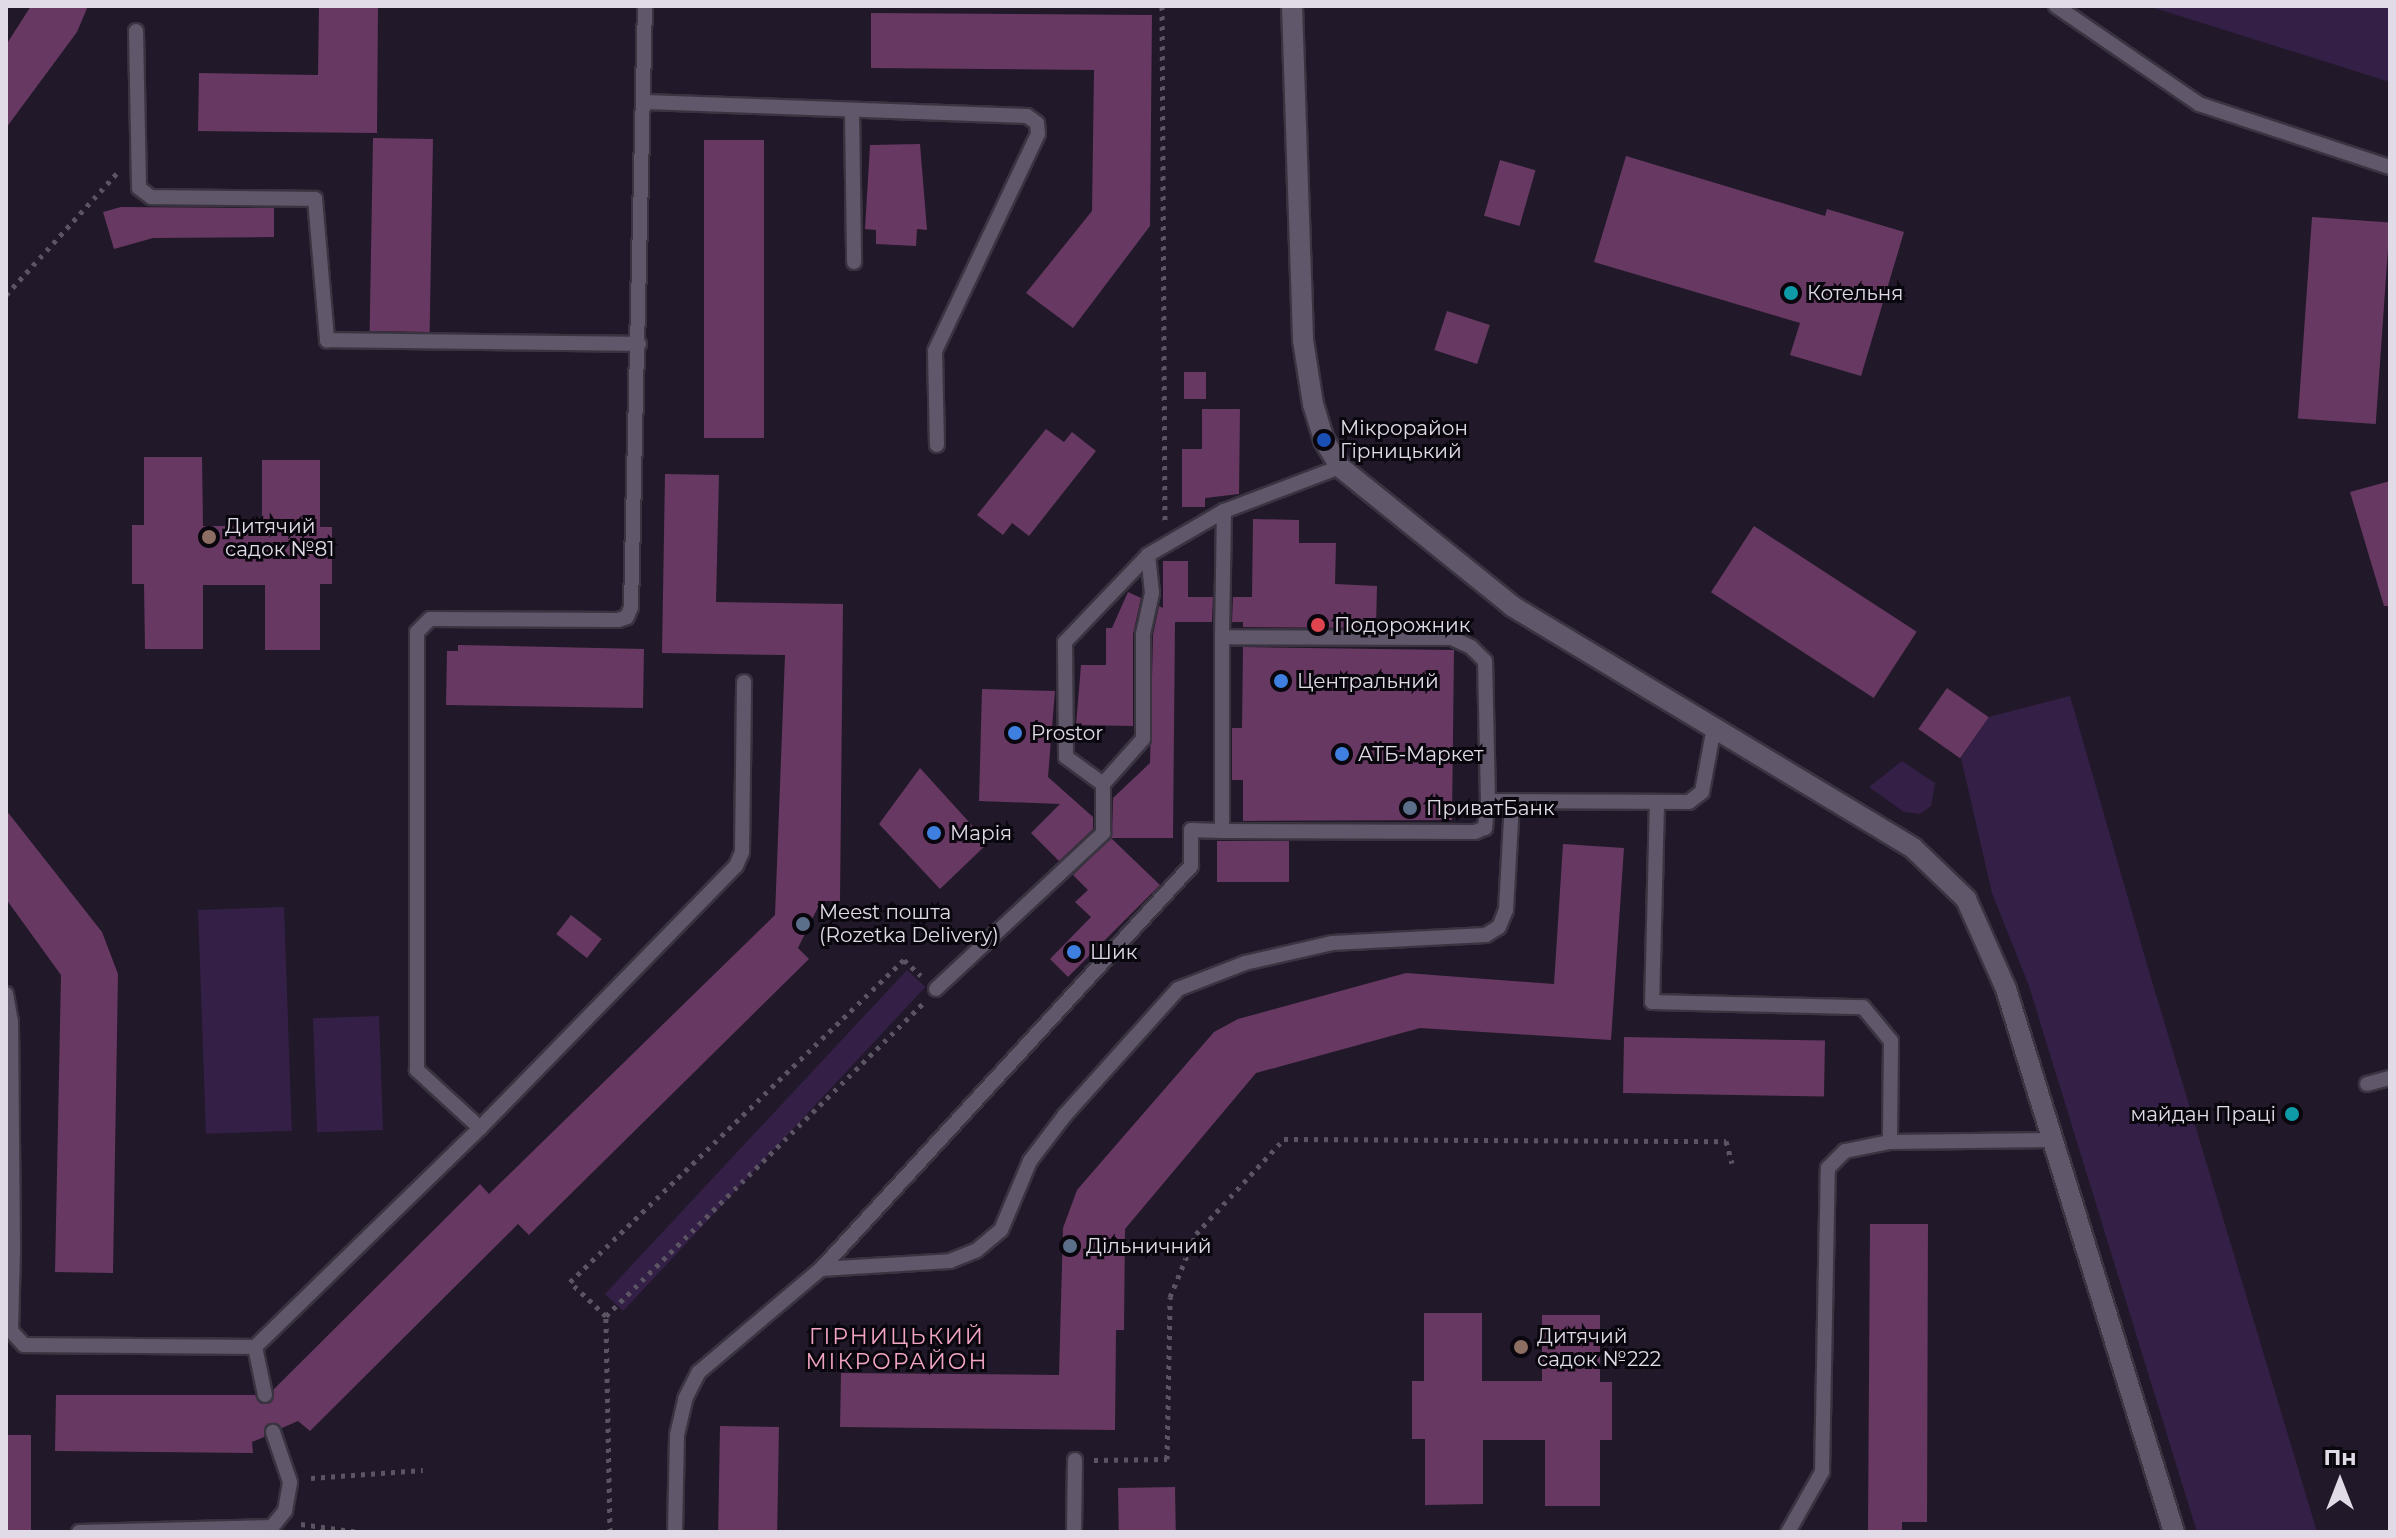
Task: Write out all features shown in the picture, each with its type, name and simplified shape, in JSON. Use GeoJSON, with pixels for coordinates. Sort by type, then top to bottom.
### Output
{"type":"FeatureCollection","features":[{"type":"Feature","properties":{"kind":"street"},"geometry":{"type":"LineString","coordinates":[[1292,6],[1303,340],[1313,404],[1340,467],[1512,606],[1913,848],[1966,899],[2006,989],[2174,1532]]}},
{"type":"Feature","properties":{"kind":"lane"},"geometry":{"type":"LineString","coordinates":[[480,1128],[417,1070],[417,632],[430,619],[627,617],[639,344],[646,102],[645,6]]}},
{"type":"Feature","properties":{"kind":"lane"},"geometry":{"type":"LineString","coordinates":[[2056,6],[2199,104],[2390,167]]}},
{"type":"Feature","properties":{"kind":"lane"},"geometry":{"type":"LineString","coordinates":[[136,31],[139,188],[151,197],[315,199],[323,330],[336,343],[639,344]]}},
{"type":"Feature","properties":{"kind":"lane"},"geometry":{"type":"LineString","coordinates":[[646,102],[1027,116],[1037,123],[1038,134],[935,351],[937,445]]}},
{"type":"Feature","properties":{"kind":"lane"},"geometry":{"type":"LineString","coordinates":[[852,111],[854,262]]}},
{"type":"Feature","properties":{"kind":"lane"},"geometry":{"type":"LineString","coordinates":[[1103,784],[1066,757],[1065,642],[1148,555],[1165,544],[1224,511],[1340,467]]}},
{"type":"Feature","properties":{"kind":"lane"},"geometry":{"type":"LineString","coordinates":[[1222,831],[1224,511]]}},
{"type":"Feature","properties":{"kind":"lane"},"geometry":{"type":"LineString","coordinates":[[936,989],[1103,833],[1103,784],[1143,739],[1143,634],[1152,593],[1148,555]]}},
{"type":"Feature","properties":{"kind":"lane"},"geometry":{"type":"LineString","coordinates":[[675,1532],[677,1435],[685,1399],[699,1372],[821,1269],[1191,866],[1191,830],[1475,832],[1485,828],[1488,801],[1485,661],[1471,647],[1452,638],[1222,637]]}},
{"type":"Feature","properties":{"kind":"lane"},"geometry":{"type":"LineString","coordinates":[[6,994],[11,1021],[11,1331],[24,1345],[255,1347],[480,1128],[736,866],[742,852],[744,682]]}},
{"type":"Feature","properties":{"kind":"lane"},"geometry":{"type":"LineString","coordinates":[[1488,801],[1657,802],[1698,799],[1714,727]]}},
{"type":"Feature","properties":{"kind":"lane"},"geometry":{"type":"LineString","coordinates":[[821,1269],[950,1261],[977,1250],[1001,1230],[1030,1161],[1056,1127],[1178,989],[1245,963],[1332,943],[1486,935],[1499,927],[1506,910],[1512,801]]}},
{"type":"Feature","properties":{"kind":"lane"},"geometry":{"type":"LineString","coordinates":[[1657,802],[1652,1002],[1863,1007],[1891,1041],[1890,1142]]}},
{"type":"Feature","properties":{"kind":"lane"},"geometry":{"type":"LineString","coordinates":[[2367,1084],[2390,1078]]}},
{"type":"Feature","properties":{"kind":"lane"},"geometry":{"type":"LineString","coordinates":[[1788,1532],[1822,1472],[1828,1168],[1845,1151],[1890,1142],[2052,1140]]}},
{"type":"Feature","properties":{"kind":"lane"},"geometry":{"type":"LineString","coordinates":[[255,1347],[265,1395]]}},
{"type":"Feature","properties":{"kind":"lane"},"geometry":{"type":"LineString","coordinates":[[79,1532],[272,1527],[280,1521],[290,1482],[273,1432]]}},
{"type":"Feature","properties":{"kind":"lane"},"geometry":{"type":"LineString","coordinates":[[1074,1532],[1075,1460]]}},
{"type":"Feature","properties":{"kind":"path"},"geometry":{"type":"LineString","coordinates":[[1162,6],[1165,544]]}},
{"type":"Feature","properties":{"kind":"path"},"geometry":{"type":"LineString","coordinates":[[6,295],[139,148]]}},
{"type":"Feature","properties":{"kind":"path"},"geometry":{"type":"LineString","coordinates":[[606,1316],[936,989],[904,960],[570,1282],[606,1316],[610,1532]]}},
{"type":"Feature","properties":{"kind":"path"},"geometry":{"type":"LineString","coordinates":[[1075,1460],[1167,1459],[1170,1297],[1196,1234],[1284,1139],[1726,1141],[1732,1163]]}},
{"type":"Feature","properties":{"kind":"path"},"geometry":{"type":"LineString","coordinates":[[290,1482],[349,1472],[423,1470]]}},
{"type":"Feature","properties":{"kind":"path"},"geometry":{"type":"LineString","coordinates":[[280,1521],[358,1532]]}},
{"type":"Feature","properties":{"kind":"shaded area"},"geometry":{"type":"Polygon","coordinates":[[[2148,6],[2390,6],[2390,82],[2148,6]]]}},
{"type":"Feature","properties":{"kind":"shaded area"},"geometry":{"type":"Polygon","coordinates":[[[2070,696],[2317,1532],[2197,1532],[2029,986],[1992,893],[1961,758],[1989,717],[2070,696]]]}},
{"type":"Feature","properties":{"kind":"shaded area"},"geometry":{"type":"Polygon","coordinates":[[[1902,761],[1935,783],[1931,806],[1920,814],[1904,812],[1869,787],[1902,761]]]}},
{"type":"Feature","properties":{"kind":"shaded area"},"geometry":{"type":"Polygon","coordinates":[[[284,907],[292,1131],[206,1134],[198,910],[284,907]]]}},
{"type":"Feature","properties":{"kind":"shaded area"},"geometry":{"type":"Polygon","coordinates":[[[907,970],[925,987],[623,1311],[605,1294],[907,970]]]}},
{"type":"Feature","properties":{"kind":"shaded area"},"geometry":{"type":"Polygon","coordinates":[[[379,1016],[383,1130],[317,1132],[313,1018],[379,1016]]]}},
{"type":"Feature","properties":{"kind":"building"},"geometry":{"type":"Polygon","coordinates":[[[31,6],[88,6],[77,32],[6,128],[6,45],[31,6]]]}},
{"type":"Feature","properties":{"kind":"building"},"geometry":{"type":"Polygon","coordinates":[[[319,6],[378,6],[377,133],[198,131],[199,73],[318,75],[319,6]]]}},
{"type":"Feature","properties":{"kind":"building"},"geometry":{"type":"Polygon","coordinates":[[[871,13],[1152,15],[1150,226],[1073,328],[1026,293],[1092,211],[1094,70],[871,68],[871,13]]]}},
{"type":"Feature","properties":{"kind":"building"},"geometry":{"type":"Polygon","coordinates":[[[373,138],[433,139],[430,332],[370,331],[373,138]]]}},
{"type":"Feature","properties":{"kind":"building"},"geometry":{"type":"Polygon","coordinates":[[[704,140],[764,140],[764,438],[704,438],[704,140]]]}},
{"type":"Feature","properties":{"kind":"building"},"geometry":{"type":"Polygon","coordinates":[[[920,144],[927,230],[917,229],[916,246],[876,244],[876,230],[865,229],[870,145],[920,144]]]}},
{"type":"Feature","properties":{"kind":"building","name":"Котельня"},"geometry":{"type":"Polygon","coordinates":[[[1626,156],[1825,216],[1827,209],[1904,232],[1861,376],[1790,355],[1800,323],[1594,262],[1626,156]]]}},
{"type":"Feature","properties":{"kind":"building"},"geometry":{"type":"Polygon","coordinates":[[[1500,160],[1536,170],[1520,226],[1484,216],[1500,160]]]}},
{"type":"Feature","properties":{"kind":"building"},"geometry":{"type":"Polygon","coordinates":[[[121,207],[274,208],[274,237],[153,238],[114,249],[103,212],[121,207]]]}},
{"type":"Feature","properties":{"kind":"building"},"geometry":{"type":"Polygon","coordinates":[[[2312,217],[2390,222],[2376,424],[2298,419],[2312,217]]]}},
{"type":"Feature","properties":{"kind":"building"},"geometry":{"type":"Polygon","coordinates":[[[1447,311],[1490,325],[1477,364],[1434,350],[1447,311]]]}},
{"type":"Feature","properties":{"kind":"building"},"geometry":{"type":"Polygon","coordinates":[[[1184,372],[1206,372],[1206,399],[1184,399],[1184,372]]]}},
{"type":"Feature","properties":{"kind":"building"},"geometry":{"type":"Polygon","coordinates":[[[1202,409],[1240,409],[1239,494],[1205,498],[1205,507],[1182,507],[1182,449],[1202,449],[1202,409]]]}},
{"type":"Feature","properties":{"kind":"building"},"geometry":{"type":"Polygon","coordinates":[[[1046,429],[1064,442],[1072,432],[1096,451],[1029,536],[1012,523],[1003,535],[977,515],[1046,429]]]}},
{"type":"Feature","properties":{"kind":"building"},"geometry":{"type":"Polygon","coordinates":[[[144,457],[202,457],[203,526],[262,526],[262,460],[320,460],[320,527],[332,527],[332,584],[320,584],[320,650],[265,650],[265,585],[203,585],[203,649],[145,649],[144,584],[132,584],[132,525],[144,525],[144,457]]]}},
{"type":"Feature","properties":{"kind":"building"},"geometry":{"type":"Polygon","coordinates":[[[665,474],[719,475],[716,602],[843,604],[840,901],[821,901],[798,948],[809,959],[529,1235],[518,1224],[310,1431],[298,1421],[282,1428],[269,1423],[264,1437],[252,1442],[253,1453],[55,1451],[56,1395],[255,1395],[261,1404],[271,1403],[274,1389],[480,1184],[489,1194],[775,915],[785,655],[662,653],[665,474]]]}},
{"type":"Feature","properties":{"kind":"building"},"geometry":{"type":"Polygon","coordinates":[[[2390,481],[2390,606],[2384,606],[2350,492],[2390,481]]]}},
{"type":"Feature","properties":{"kind":"building"},"geometry":{"type":"Polygon","coordinates":[[[1253,519],[1299,520],[1299,543],[1336,543],[1335,584],[1377,586],[1376,628],[1243,627],[1243,622],[1232,622],[1233,597],[1252,597],[1253,519]]]}},
{"type":"Feature","properties":{"kind":"building"},"geometry":{"type":"Polygon","coordinates":[[[1754,526],[1917,632],[1874,698],[1711,592],[1754,526]]]}},
{"type":"Feature","properties":{"kind":"building"},"geometry":{"type":"Polygon","coordinates":[[[1163,561],[1188,561],[1188,597],[1213,597],[1212,622],[1175,622],[1173,838],[1112,838],[1113,798],[1150,763],[1153,635],[1159,606],[1163,608],[1163,561]]]}},
{"type":"Feature","properties":{"kind":"building"},"geometry":{"type":"Polygon","coordinates":[[[1128,592],[1141,598],[1133,634],[1133,726],[1076,725],[1081,665],[1106,665],[1106,628],[1112,628],[1128,592]]]}},
{"type":"Feature","properties":{"kind":"building"},"geometry":{"type":"Polygon","coordinates":[[[458,645],[644,649],[643,708],[446,705],[447,651],[458,651],[458,645]]]}},
{"type":"Feature","properties":{"kind":"building","name":"АТБ-Маркет"},"geometry":{"type":"Polygon","coordinates":[[[1243,647],[1454,650],[1452,820],[1243,821],[1243,780],[1232,780],[1232,728],[1242,728],[1243,647]]]}},
{"type":"Feature","properties":{"kind":"building"},"geometry":{"type":"Polygon","coordinates":[[[1947,688],[1989,717],[1960,758],[1918,729],[1947,688]]]}},
{"type":"Feature","properties":{"kind":"building","name":"Prostor"},"geometry":{"type":"Polygon","coordinates":[[[982,689],[1055,691],[1048,777],[1093,817],[1093,829],[1059,861],[1031,833],[1060,804],[979,801],[982,689]]]}},
{"type":"Feature","properties":{"kind":"building","name":"Марія"},"geometry":{"type":"Polygon","coordinates":[[[920,768],[988,843],[940,889],[879,824],[920,768]]]}},
{"type":"Feature","properties":{"kind":"building"},"geometry":{"type":"Polygon","coordinates":[[[6,810],[102,932],[118,974],[113,1273],[55,1272],[61,975],[6,899],[6,810]]]}},
{"type":"Feature","properties":{"kind":"building"},"geometry":{"type":"Polygon","coordinates":[[[1111,838],[1160,885],[1068,977],[1050,959],[1091,917],[1075,902],[1088,890],[1073,875],[1111,838]]]}},
{"type":"Feature","properties":{"kind":"building"},"geometry":{"type":"Polygon","coordinates":[[[1217,841],[1289,841],[1289,882],[1217,882],[1217,841]]]}},
{"type":"Feature","properties":{"kind":"building"},"geometry":{"type":"Polygon","coordinates":[[[1563,844],[1624,848],[1611,1040],[1420,1028],[1256,1073],[1125,1229],[1124,1330],[1116,1330],[1115,1430],[840,1427],[841,1373],[1059,1375],[1063,1228],[1077,1190],[1214,1032],[1238,1019],[1406,973],[1554,984],[1563,844]]]}},
{"type":"Feature","properties":{"kind":"building"},"geometry":{"type":"Polygon","coordinates":[[[571,915],[602,939],[587,958],[556,934],[571,915]]]}},
{"type":"Feature","properties":{"kind":"building"},"geometry":{"type":"Polygon","coordinates":[[[1624,1037],[1825,1041],[1824,1096],[1623,1093],[1624,1037]]]}},
{"type":"Feature","properties":{"kind":"building"},"geometry":{"type":"Polygon","coordinates":[[[1870,1224],[1928,1224],[1927,1522],[1902,1522],[1902,1532],[1868,1532],[1870,1224]]]}},
{"type":"Feature","properties":{"kind":"building"},"geometry":{"type":"Polygon","coordinates":[[[1424,1313],[1482,1313],[1482,1381],[1542,1381],[1542,1315],[1600,1315],[1600,1382],[1612,1382],[1612,1440],[1600,1440],[1600,1506],[1545,1506],[1545,1440],[1483,1440],[1483,1504],[1425,1505],[1425,1439],[1412,1439],[1412,1381],[1424,1381],[1424,1313]]]}},
{"type":"Feature","properties":{"kind":"building"},"geometry":{"type":"Polygon","coordinates":[[[720,1426],[779,1427],[777,1532],[718,1532],[720,1426]]]}},
{"type":"Feature","properties":{"kind":"building"},"geometry":{"type":"Polygon","coordinates":[[[6,1435],[31,1435],[31,1532],[6,1532],[6,1435]]]}},
{"type":"Feature","properties":{"kind":"building"},"geometry":{"type":"Polygon","coordinates":[[[1175,1487],[1176,1532],[1119,1532],[1118,1488],[1175,1487]]]}},
{"type":"Feature","properties":{"kind":"place","name":"Котельня"},"geometry":{"type":"Point","coordinates":[1791,293]}},
{"type":"Feature","properties":{"kind":"place","name":"Мiкрорайон Гiрницький"},"geometry":{"type":"Point","coordinates":[1324,440]}},
{"type":"Feature","properties":{"kind":"place","name":"Дитячий садок №81"},"geometry":{"type":"Point","coordinates":[209,537]}},
{"type":"Feature","properties":{"kind":"place","name":"Подорожник"},"geometry":{"type":"Point","coordinates":[1318,625]}},
{"type":"Feature","properties":{"kind":"place","name":"Центральний"},"geometry":{"type":"Point","coordinates":[1281,681]}},
{"type":"Feature","properties":{"kind":"place","name":"Prostor"},"geometry":{"type":"Point","coordinates":[1015,733]}},
{"type":"Feature","properties":{"kind":"place","name":"АТБ-Маркет"},"geometry":{"type":"Point","coordinates":[1342,754]}},
{"type":"Feature","properties":{"kind":"place","name":"ПриватБанк"},"geometry":{"type":"Point","coordinates":[1410,808]}},
{"type":"Feature","properties":{"kind":"place","name":"Марія"},"geometry":{"type":"Point","coordinates":[934,833]}},
{"type":"Feature","properties":{"kind":"place","name":"Meest пошта (Rozetka Delivery)"},"geometry":{"type":"Point","coordinates":[803,924]}},
{"type":"Feature","properties":{"kind":"place","name":"Шик"},"geometry":{"type":"Point","coordinates":[1074,952]}},
{"type":"Feature","properties":{"kind":"place","name":"майдан Праці"},"geometry":{"type":"Point","coordinates":[2292,1114]}},
{"type":"Feature","properties":{"kind":"place","name":"Дільничний"},"geometry":{"type":"Point","coordinates":[1070,1246]}},
{"type":"Feature","properties":{"kind":"place","name":"Дитячий садок №222"},"geometry":{"type":"Point","coordinates":[1521,1347]}},
{"type":"Feature","properties":{"kind":"district","name":"ГІРНИЦЬКИЙ МІКРОРАЙОН"},"geometry":{"type":"Point","coordinates":[897,1348]}}]}
